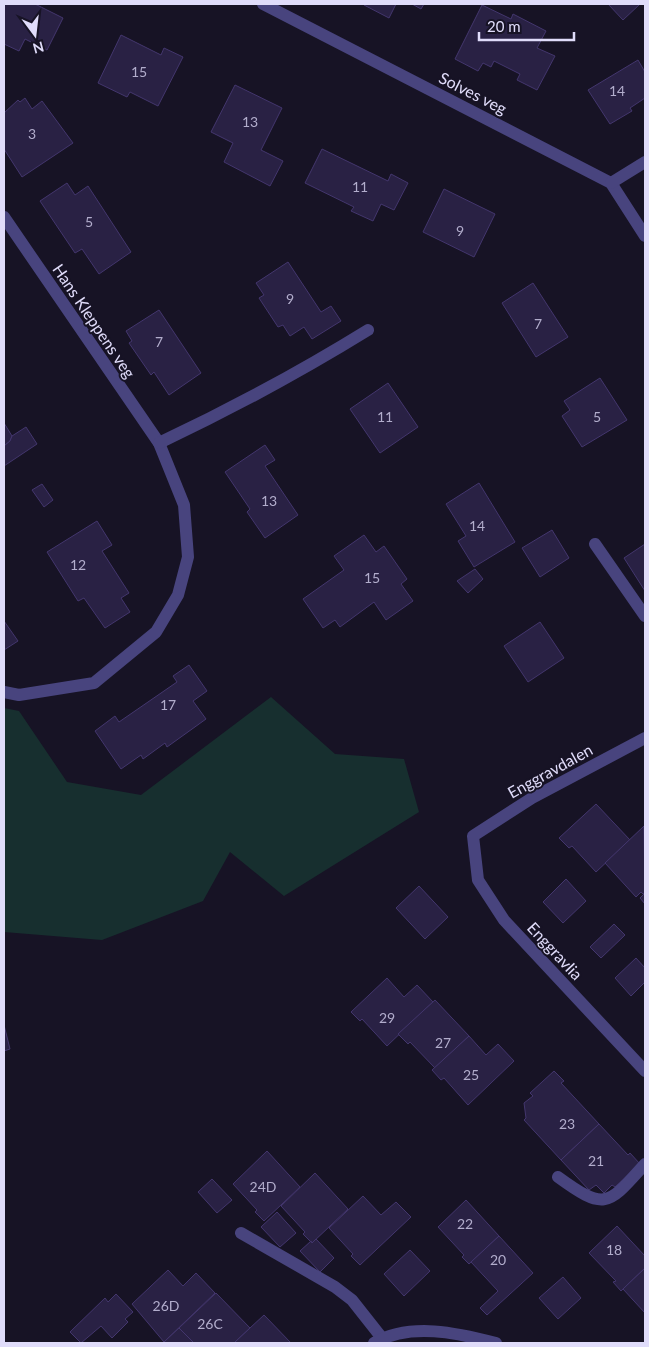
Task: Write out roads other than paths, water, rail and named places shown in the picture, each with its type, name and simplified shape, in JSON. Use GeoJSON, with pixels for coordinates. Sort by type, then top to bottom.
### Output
{"type":"FeatureCollection","features":[{"type":"Feature","properties":{"kind":"street","name":"Solves veg"},"geometry":{"type":"LineString","coordinates":[[264,4],[612,182]]}},
{"type":"Feature","properties":{"kind":"street"},"geometry":{"type":"LineString","coordinates":[[645,162],[612,182],[645,236]]}},
{"type":"Feature","properties":{"kind":"street","name":"Hans Kleppens veg"},"geometry":{"type":"LineString","coordinates":[[4,217],[159,443],[184,505],[188,557],[178,595],[156,632],[94,683],[19,695],[4,692]]}},
{"type":"Feature","properties":{"kind":"street"},"geometry":{"type":"LineString","coordinates":[[159,443],[218,416],[368,330]]}},
{"type":"Feature","properties":{"kind":"street"},"geometry":{"type":"LineString","coordinates":[[595,544],[645,616]]}},
{"type":"Feature","properties":{"kind":"street","name":"Enggravdalen"},"geometry":{"type":"LineString","coordinates":[[473,836],[532,798],[645,738]]}},
{"type":"Feature","properties":{"kind":"street","name":"Enggravlia"},"geometry":{"type":"LineString","coordinates":[[473,836],[478,880],[504,920],[645,1071]]}},
{"type":"Feature","properties":{"kind":"street"},"geometry":{"type":"LineString","coordinates":[[558,1178],[583,1196],[602,1200],[619,1193],[645,1164]]}},
{"type":"Feature","properties":{"kind":"street"},"geometry":{"type":"LineString","coordinates":[[241,1233],[336,1287],[352,1300],[378,1341],[412,1331],[431,1331],[496,1343]]}}]}
